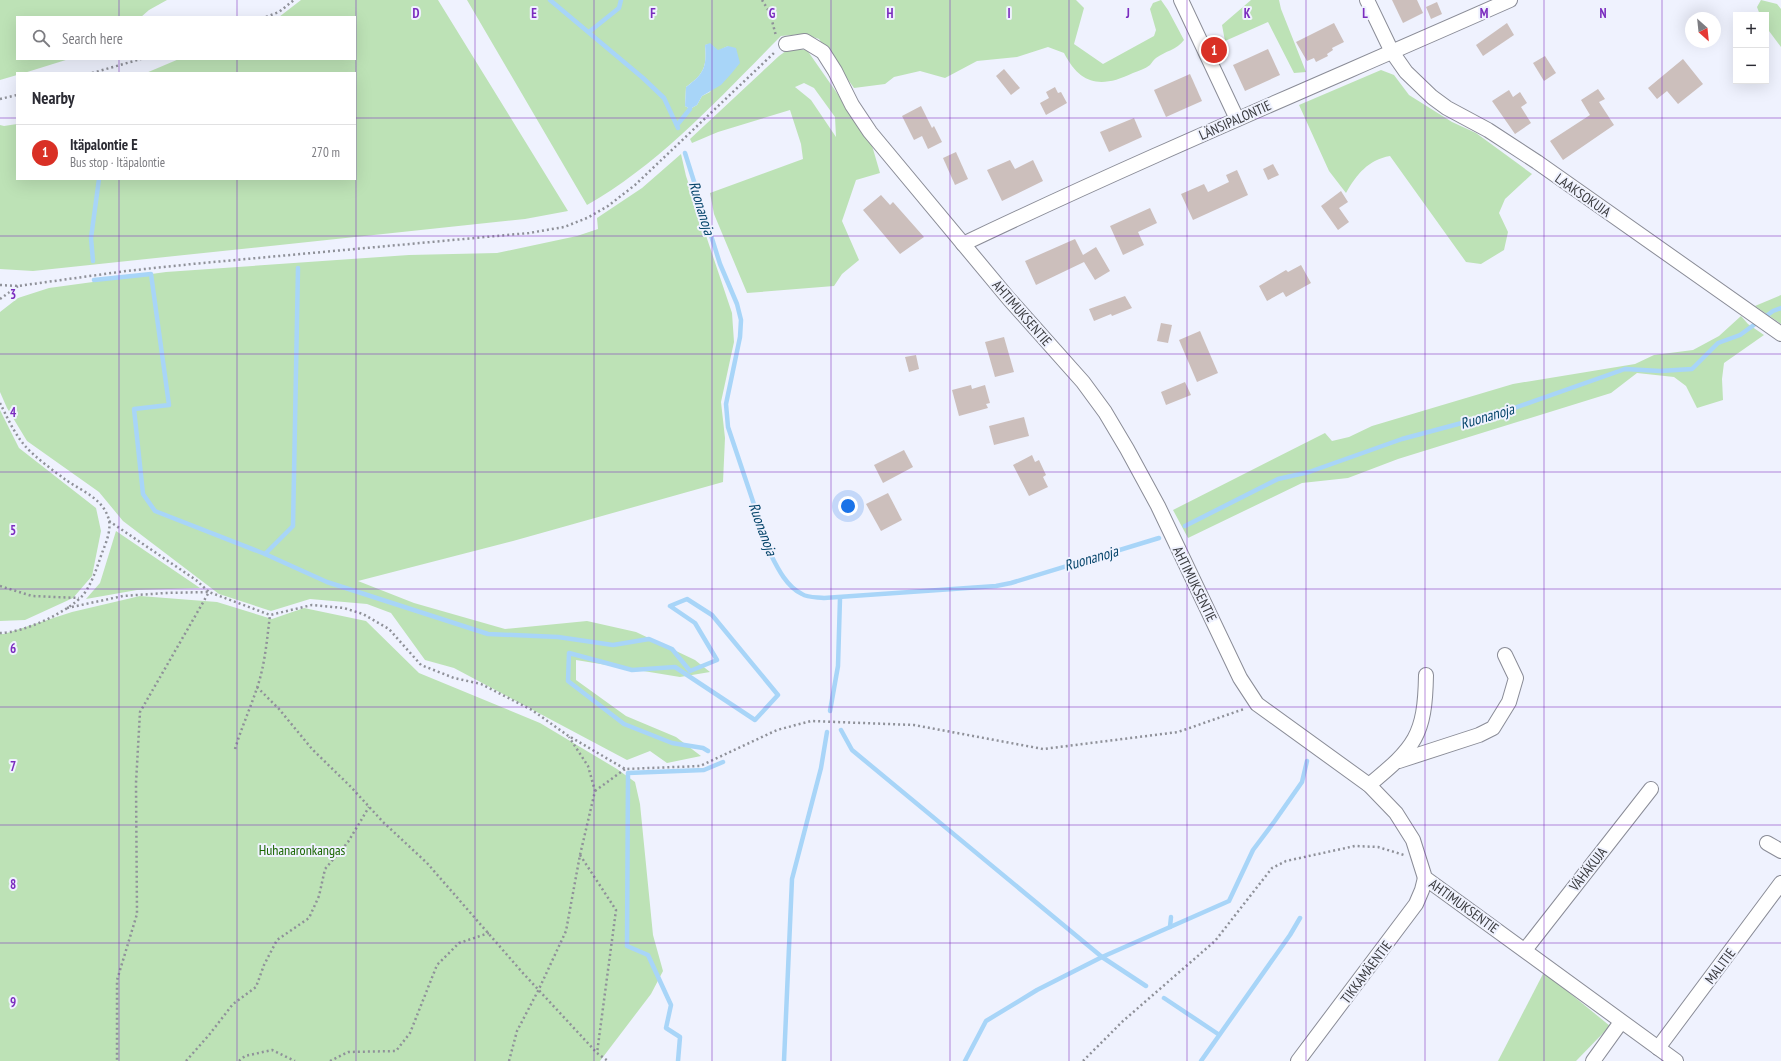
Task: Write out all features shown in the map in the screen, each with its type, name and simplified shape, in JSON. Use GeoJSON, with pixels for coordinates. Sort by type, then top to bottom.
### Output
{"type":"FeatureCollection","features":[{"type":"Feature","properties":{"kind":"street"},"geometry":{"type":"LineString","coordinates":[[1181,0],[1237,119]]}},
{"type":"Feature","properties":{"kind":"street","name":"LAAKSOKUJA"},"geometry":{"type":"LineString","coordinates":[[1367,0],[1392,52],[1406,72],[1432,97],[1447,108],[1488,130],[1531,158],[1776,330]]}},
{"type":"Feature","properties":{"kind":"street","name":"LÄNSIPALONTIE"},"geometry":{"type":"LineString","coordinates":[[963,244],[1056,200],[1237,119],[1510,0]]}},
{"type":"Feature","properties":{"kind":"street","name":"AHTIMUKSENTIE"},"geometry":{"type":"LineString","coordinates":[[782,46],[805,41],[823,52],[835,71],[852,105],[870,132],[1009,299],[1083,382],[1105,412],[1158,506],[1240,678],[1258,704],[1369,785],[1396,813],[1413,840],[1425,878],[1676,1061]]}},
{"type":"Feature","properties":{"kind":"street"},"geometry":{"type":"LineString","coordinates":[[1399,761],[1480,735],[1493,728],[1509,702],[1516,678],[1505,655]]}},
{"type":"Feature","properties":{"kind":"street"},"geometry":{"type":"LineString","coordinates":[[1369,785],[1399,761],[1414,742],[1420,728],[1426,675]]}},
{"type":"Feature","properties":{"kind":"street","name":"VÄHÄKUJA"},"geometry":{"type":"LineString","coordinates":[[1525,950],[1651,789]]}},
{"type":"Feature","properties":{"kind":"street"},"geometry":{"type":"LineString","coordinates":[[1767,843],[1781,852]]}},
{"type":"Feature","properties":{"kind":"street","name":"TIKKAMÄENTIE"},"geometry":{"type":"LineString","coordinates":[[1298,1061],[1416,904],[1425,878]]}},
{"type":"Feature","properties":{"kind":"street","name":"MALITIE"},"geometry":{"type":"LineString","coordinates":[[1658,1048],[1781,883]]}},
{"type":"Feature","properties":{"kind":"street"},"geometry":{"type":"LineString","coordinates":[[1593,1061],[1621,1022]]}},
{"type":"Feature","properties":{"kind":"path"},"geometry":{"type":"LineString","coordinates":[[269,16],[279,12],[294,0]]}},
{"type":"Feature","properties":{"kind":"path"},"geometry":{"type":"LineString","coordinates":[[0,286],[18,286],[126,271],[529,232],[564,227],[587,218],[608,206],[635,185],[782,46],[770,13],[762,0]]}},
{"type":"Feature","properties":{"kind":"path"},"geometry":{"type":"LineString","coordinates":[[96,72],[138,60]]}},
{"type":"Feature","properties":{"kind":"path"},"geometry":{"type":"LineString","coordinates":[[0,99],[16,95]]}},
{"type":"Feature","properties":{"kind":"path"},"geometry":{"type":"LineString","coordinates":[[0,299],[18,286]]}},
{"type":"Feature","properties":{"kind":"path"},"geometry":{"type":"LineString","coordinates":[[0,402],[6,415],[26,447],[67,480],[86,491],[102,505],[109,521],[108,536],[91,583],[79,598],[67,608],[38,623],[8,633],[0,633]]}},
{"type":"Feature","properties":{"kind":"path"},"geometry":{"type":"LineString","coordinates":[[109,521],[196,580],[209,592]]}},
{"type":"Feature","properties":{"kind":"path"},"geometry":{"type":"LineString","coordinates":[[0,586],[32,596],[79,598]]}},
{"type":"Feature","properties":{"kind":"path"},"geometry":{"type":"LineString","coordinates":[[67,608],[123,596],[209,592],[270,615],[312,605],[344,608],[363,614],[389,629],[421,665],[454,678],[481,684],[532,710],[567,735],[625,769],[700,766],[777,730],[811,721],[914,724],[1044,749],[1178,732],[1258,704]]}},
{"type":"Feature","properties":{"kind":"path"},"geometry":{"type":"LineString","coordinates":[[117,1060],[117,980],[137,914],[136,783],[140,712],[209,592]]}},
{"type":"Feature","properties":{"kind":"path"},"geometry":{"type":"LineString","coordinates":[[235,749],[257,687],[265,655],[270,615]]}},
{"type":"Feature","properties":{"kind":"path"},"geometry":{"type":"LineString","coordinates":[[257,687],[279,709],[312,749],[383,822],[427,863],[522,972],[597,1053],[608,1061]]}},
{"type":"Feature","properties":{"kind":"path"},"geometry":{"type":"LineString","coordinates":[[508,1061],[517,1031],[539,989],[566,931],[580,855],[595,791],[588,766],[567,735]]}},
{"type":"Feature","properties":{"kind":"path"},"geometry":{"type":"LineString","coordinates":[[595,791],[625,769]]}},
{"type":"Feature","properties":{"kind":"path"},"geometry":{"type":"LineString","coordinates":[[186,1061],[209,1035],[233,1004],[256,988],[264,965],[277,940],[309,918],[319,896],[325,869],[348,842],[369,807]]}},
{"type":"Feature","properties":{"kind":"path"},"geometry":{"type":"LineString","coordinates":[[1083,1061],[1123,1020],[1215,941],[1272,868],[1286,861],[1355,846],[1378,847],[1420,860]]}},
{"type":"Feature","properties":{"kind":"path"},"geometry":{"type":"LineString","coordinates":[[580,855],[616,910],[597,1053]]}},
{"type":"Feature","properties":{"kind":"path"},"geometry":{"type":"LineString","coordinates":[[330,1061],[348,1052],[396,1051],[410,1033],[437,965],[459,943],[489,933]]}},
{"type":"Feature","properties":{"kind":"path"},"geometry":{"type":"LineString","coordinates":[[240,1061],[245,1056],[272,1050],[294,1061]]}},
{"type":"Feature","properties":{"kind":"green space"},"geometry":{"type":"Polygon","coordinates":[[[0,0],[167,0],[149,10],[142,16],[16,16],[16,60],[66,60],[27,72],[16,72],[16,75],[0,80],[0,0]]]}},
{"type":"Feature","properties":{"kind":"green space"},"geometry":{"type":"Polygon","coordinates":[[[301,0],[438,0],[568,211],[525,219],[33,271],[0,269],[0,125],[4,126],[16,124],[16,180],[356,180],[356,72],[148,72],[177,60],[356,60],[356,16],[280,16],[301,0]]]}},
{"type":"Feature","properties":{"kind":"green space"},"geometry":{"type":"Polygon","coordinates":[[[467,0],[1076,0],[1084,8],[1074,44],[1103,64],[1154,36],[1156,30],[1150,9],[1153,3],[1161,0],[1184,40],[1178,46],[1156,58],[1146,68],[1112,81],[1093,81],[1085,78],[1071,64],[1064,53],[1048,47],[1017,57],[977,61],[945,78],[920,71],[894,77],[885,84],[854,88],[819,39],[804,34],[781,36],[713,105],[665,149],[614,188],[587,205],[467,0]],[[710,44],[705,45],[705,65],[697,78],[686,87],[685,106],[690,109],[697,105],[702,96],[710,92],[728,46],[718,51],[710,44]]]}},
{"type":"Feature","properties":{"kind":"green space"},"geometry":{"type":"Polygon","coordinates":[[[1251,0],[1279,0],[1281,9],[1306,72],[1294,73],[1268,22],[1225,41],[1222,25],[1251,0]]]}},
{"type":"Feature","properties":{"kind":"green space"},"geometry":{"type":"Polygon","coordinates":[[[1761,0],[1777,4],[1781,9],[1781,47],[1769,31],[1769,12],[1759,12],[1757,7],[1761,0]]]}},
{"type":"Feature","properties":{"kind":"green space"},"geometry":{"type":"Polygon","coordinates":[[[790,48],[807,50],[871,142],[880,173],[856,180],[842,221],[859,260],[842,274],[834,286],[747,293],[714,214],[710,193],[803,159],[801,144],[790,110],[718,132],[692,143],[690,139],[779,56],[790,48]],[[804,83],[795,87],[811,100],[836,137],[835,117],[814,88],[804,83]]]}},
{"type":"Feature","properties":{"kind":"green space"},"geometry":{"type":"Polygon","coordinates":[[[1381,70],[1394,75],[1409,95],[1452,122],[1476,133],[1532,174],[1505,199],[1499,213],[1508,232],[1504,250],[1481,264],[1466,262],[1390,156],[1369,164],[1354,180],[1346,193],[1329,171],[1299,105],[1381,70]]]}},
{"type":"Feature","properties":{"kind":"green space"},"geometry":{"type":"Polygon","coordinates":[[[681,154],[686,176],[732,313],[734,342],[721,402],[725,438],[723,482],[513,541],[358,581],[414,603],[505,629],[587,621],[636,632],[695,660],[710,672],[680,677],[576,660],[576,680],[626,716],[676,737],[701,756],[667,763],[650,751],[627,760],[454,668],[425,660],[391,613],[367,604],[310,599],[271,611],[219,594],[123,521],[99,492],[27,441],[7,408],[0,392],[0,312],[18,298],[49,288],[166,272],[409,255],[497,253],[577,236],[598,229],[597,218],[642,188],[681,154]]]}},
{"type":"Feature","properties":{"kind":"green space"},"geometry":{"type":"Polygon","coordinates":[[[1781,295],[1781,324],[1755,306],[1781,295]]]}},
{"type":"Feature","properties":{"kind":"green space"},"geometry":{"type":"Polygon","coordinates":[[[1741,316],[1748,324],[1764,335],[1724,363],[1722,379],[1723,400],[1697,408],[1686,386],[1674,377],[1637,373],[1611,393],[1398,459],[1348,478],[1302,483],[1188,538],[1173,510],[1325,433],[1332,441],[1349,437],[1372,426],[1513,384],[1635,364],[1654,355],[1693,350],[1719,336],[1741,316]]]}},
{"type":"Feature","properties":{"kind":"green space"},"geometry":{"type":"Polygon","coordinates":[[[0,410],[19,448],[96,508],[101,531],[92,576],[73,598],[25,620],[0,621],[0,410]]]}},
{"type":"Feature","properties":{"kind":"green space"},"geometry":{"type":"Polygon","coordinates":[[[116,531],[200,588],[137,590],[86,599],[100,583],[116,531]]]}},
{"type":"Feature","properties":{"kind":"green space","name":"Huhanaronkangas"},"geometry":{"type":"Polygon","coordinates":[[[140,596],[217,602],[272,619],[304,608],[366,621],[419,673],[540,723],[617,769],[635,782],[640,804],[653,935],[663,971],[651,994],[600,1061],[0,1061],[0,634],[72,612],[140,596]]]}},
{"type":"Feature","properties":{"kind":"green space"},"geometry":{"type":"Polygon","coordinates":[[[1544,972],[1610,1026],[1576,1061],[1498,1061],[1544,972]]]}},
{"type":"Feature","properties":{"kind":"water"},"geometry":{"type":"Polygon","coordinates":[[[710,43],[718,50],[728,46],[736,48],[740,63],[721,85],[702,96],[697,105],[690,109],[685,106],[686,87],[697,78],[703,69],[705,65],[705,45],[710,43]]]}},
{"type":"Feature","properties":{"kind":"building"},"geometry":{"type":"Polygon","coordinates":[[[1392,0],[1417,0],[1423,13],[1403,23],[1392,0]]]}},
{"type":"Feature","properties":{"kind":"building"},"geometry":{"type":"Polygon","coordinates":[[[1437,2],[1442,14],[1431,19],[1426,7],[1437,2]]]}},
{"type":"Feature","properties":{"kind":"building"},"geometry":{"type":"Polygon","coordinates":[[[1334,23],[1344,42],[1332,48],[1333,50],[1327,54],[1328,56],[1316,62],[1314,58],[1307,61],[1296,42],[1334,23]]]}},
{"type":"Feature","properties":{"kind":"building"},"geometry":{"type":"Polygon","coordinates":[[[1507,23],[1514,35],[1483,56],[1476,45],[1507,23]]]}},
{"type":"Feature","properties":{"kind":"building"},"geometry":{"type":"Polygon","coordinates":[[[1268,49],[1280,75],[1245,91],[1233,65],[1268,49]]]}},
{"type":"Feature","properties":{"kind":"building"},"geometry":{"type":"Polygon","coordinates":[[[1545,56],[1556,73],[1544,81],[1533,63],[1545,56]]]}},
{"type":"Feature","properties":{"kind":"building"},"geometry":{"type":"Polygon","coordinates":[[[1683,59],[1703,84],[1678,104],[1667,91],[1657,99],[1648,88],[1683,59]]]}},
{"type":"Feature","properties":{"kind":"building"},"geometry":{"type":"Polygon","coordinates":[[[1004,69],[1020,88],[1011,95],[996,76],[1004,69]]]}},
{"type":"Feature","properties":{"kind":"building"},"geometry":{"type":"Polygon","coordinates":[[[1190,74],[1202,101],[1166,117],[1154,90],[1190,74]]]}},
{"type":"Feature","properties":{"kind":"building"},"geometry":{"type":"Polygon","coordinates":[[[1055,87],[1058,93],[1061,92],[1067,103],[1046,115],[1040,103],[1049,98],[1046,92],[1055,87]]]}},
{"type":"Feature","properties":{"kind":"building"},"geometry":{"type":"Polygon","coordinates":[[[1598,89],[1605,99],[1599,102],[1614,125],[1563,160],[1550,141],[1590,115],[1581,100],[1598,89]]]}},
{"type":"Feature","properties":{"kind":"building"},"geometry":{"type":"Polygon","coordinates":[[[1509,90],[1513,97],[1520,92],[1527,103],[1521,107],[1531,123],[1515,134],[1492,101],[1509,90]]]}},
{"type":"Feature","properties":{"kind":"building"},"geometry":{"type":"Polygon","coordinates":[[[921,106],[932,128],[934,126],[942,142],[928,149],[922,136],[914,140],[902,116],[921,106]]]}},
{"type":"Feature","properties":{"kind":"building"},"geometry":{"type":"Polygon","coordinates":[[[1134,118],[1142,137],[1109,152],[1100,132],[1134,118]]]}},
{"type":"Feature","properties":{"kind":"building"},"geometry":{"type":"Polygon","coordinates":[[[956,152],[968,179],[955,185],[943,158],[956,152]]]}},
{"type":"Feature","properties":{"kind":"building"},"geometry":{"type":"Polygon","coordinates":[[[1010,160],[1015,169],[1033,160],[1043,181],[1002,201],[987,170],[1010,160]]]}},
{"type":"Feature","properties":{"kind":"building"},"geometry":{"type":"Polygon","coordinates":[[[1273,164],[1279,175],[1268,180],[1263,169],[1273,164]]]}},
{"type":"Feature","properties":{"kind":"building"},"geometry":{"type":"Polygon","coordinates":[[[1237,170],[1248,195],[1193,220],[1181,194],[1204,184],[1208,192],[1229,182],[1226,175],[1237,170]]]}},
{"type":"Feature","properties":{"kind":"building"},"geometry":{"type":"Polygon","coordinates":[[[1341,191],[1348,202],[1339,208],[1349,222],[1338,230],[1321,206],[1341,191]]]}},
{"type":"Feature","properties":{"kind":"building"},"geometry":{"type":"Polygon","coordinates":[[[881,195],[890,205],[893,202],[924,237],[900,254],[863,210],[881,195]]]}},
{"type":"Feature","properties":{"kind":"building"},"geometry":{"type":"Polygon","coordinates":[[[1150,208],[1157,223],[1138,232],[1144,245],[1123,255],[1110,226],[1150,208]]]}},
{"type":"Feature","properties":{"kind":"building"},"geometry":{"type":"Polygon","coordinates":[[[1075,239],[1083,255],[1096,247],[1110,271],[1095,280],[1084,262],[1036,285],[1025,261],[1075,239]]]}},
{"type":"Feature","properties":{"kind":"building"},"geometry":{"type":"Polygon","coordinates":[[[1301,265],[1311,283],[1286,297],[1283,292],[1267,301],[1259,286],[1286,270],[1288,272],[1301,265]]]}},
{"type":"Feature","properties":{"kind":"building"},"geometry":{"type":"Polygon","coordinates":[[[1125,296],[1132,308],[1094,321],[1089,309],[1125,296]]]}},
{"type":"Feature","properties":{"kind":"building"},"geometry":{"type":"Polygon","coordinates":[[[1161,323],[1172,325],[1168,343],[1157,341],[1161,323]]]}},
{"type":"Feature","properties":{"kind":"building"},"geometry":{"type":"Polygon","coordinates":[[[1200,331],[1218,373],[1197,382],[1179,340],[1200,331]]]}},
{"type":"Feature","properties":{"kind":"building"},"geometry":{"type":"Polygon","coordinates":[[[1004,337],[1014,372],[995,377],[985,342],[1004,337]]]}},
{"type":"Feature","properties":{"kind":"building"},"geometry":{"type":"Polygon","coordinates":[[[916,355],[919,369],[909,372],[905,357],[916,355]]]}},
{"type":"Feature","properties":{"kind":"building"},"geometry":{"type":"Polygon","coordinates":[[[1185,382],[1191,395],[1166,405],[1161,392],[1185,382]]]}},
{"type":"Feature","properties":{"kind":"building"},"geometry":{"type":"Polygon","coordinates":[[[971,385],[972,389],[985,385],[990,403],[986,404],[988,408],[959,416],[952,390],[971,385]]]}},
{"type":"Feature","properties":{"kind":"building"},"geometry":{"type":"Polygon","coordinates":[[[1024,417],[1029,436],[994,445],[989,426],[1024,417]]]}},
{"type":"Feature","properties":{"kind":"building"},"geometry":{"type":"Polygon","coordinates":[[[904,450],[913,467],[883,483],[874,465],[904,450]]]}},
{"type":"Feature","properties":{"kind":"building"},"geometry":{"type":"Polygon","coordinates":[[[1032,455],[1035,462],[1039,460],[1046,475],[1043,477],[1048,487],[1029,496],[1013,465],[1032,455]]]}},
{"type":"Feature","properties":{"kind":"building"},"geometry":{"type":"Polygon","coordinates":[[[888,493],[902,520],[881,531],[866,504],[888,493]]]}},
{"type":"Feature","properties":{"kind":"waterway","name":"Ruonanoja"},"geometry":{"type":"LineString","coordinates":[[550,0],[643,78],[664,98],[678,128]]}},
{"type":"Feature","properties":{"kind":"waterway"},"geometry":{"type":"LineString","coordinates":[[589,32],[619,8],[621,0]]}},
{"type":"Feature","properties":{"kind":"waterway"},"geometry":{"type":"LineString","coordinates":[[677,125],[690,109]]}},
{"type":"Feature","properties":{"kind":"waterway","name":"Ruonanoja"},"geometry":{"type":"LineString","coordinates":[[685,153],[720,264],[737,304],[741,320],[740,337],[726,404],[728,427],[771,555],[787,582],[792,587],[804,595],[824,598],[996,586],[1011,583],[1159,538]]}},
{"type":"Feature","properties":{"kind":"waterway"},"geometry":{"type":"LineString","coordinates":[[93,261],[91,238],[99,180]]}},
{"type":"Feature","properties":{"kind":"waterway"},"geometry":{"type":"LineString","coordinates":[[265,554],[293,526],[298,268]]}},
{"type":"Feature","properties":{"kind":"waterway"},"geometry":{"type":"LineString","coordinates":[[94,280],[151,274],[169,405],[134,409],[143,494],[155,511],[265,554],[327,582],[488,634],[558,637],[613,645],[649,639],[672,649],[690,671],[717,660],[695,623],[670,606],[687,599],[712,615],[778,695],[755,720],[675,667],[632,670],[569,653],[568,681],[624,724],[672,743],[703,748],[708,751]]}},
{"type":"Feature","properties":{"kind":"waterway","name":"Ruonanoja"},"geometry":{"type":"LineString","coordinates":[[1185,526],[1278,479],[1309,472],[1402,439],[1503,412],[1625,369],[1660,371],[1692,369],[1718,343],[1740,335],[1773,311],[1781,308]]}},
{"type":"Feature","properties":{"kind":"waterway"},"geometry":{"type":"LineString","coordinates":[[830,711],[838,666],[840,598]]}},
{"type":"Feature","properties":{"kind":"waterway"},"geometry":{"type":"LineString","coordinates":[[841,730],[852,750],[1102,957],[1146,986]]}},
{"type":"Feature","properties":{"kind":"waterway"},"geometry":{"type":"LineString","coordinates":[[784,1061],[792,879],[821,768],[827,732]]}},
{"type":"Feature","properties":{"kind":"waterway"},"geometry":{"type":"LineString","coordinates":[[965,1061],[986,1021],[1037,990],[1102,957],[1229,901],[1253,850],[1302,782],[1307,761]]}},
{"type":"Feature","properties":{"kind":"waterway"},"geometry":{"type":"LineString","coordinates":[[678,1061],[680,1037],[666,1028],[671,1005],[648,955],[627,946],[628,773],[704,770],[723,762]]}},
{"type":"Feature","properties":{"kind":"waterway"},"geometry":{"type":"LineString","coordinates":[[1170,927],[1171,917]]}},
{"type":"Feature","properties":{"kind":"waterway"},"geometry":{"type":"LineString","coordinates":[[1201,1061],[1290,935],[1300,918]]}},
{"type":"Feature","properties":{"kind":"waterway"},"geometry":{"type":"LineString","coordinates":[[1164,998],[1218,1034]]}},
{"type":"Feature","properties":{"kind":"place","name":"Itäpalontie E"},"geometry":{"type":"Point","coordinates":[1214,50]}}]}
